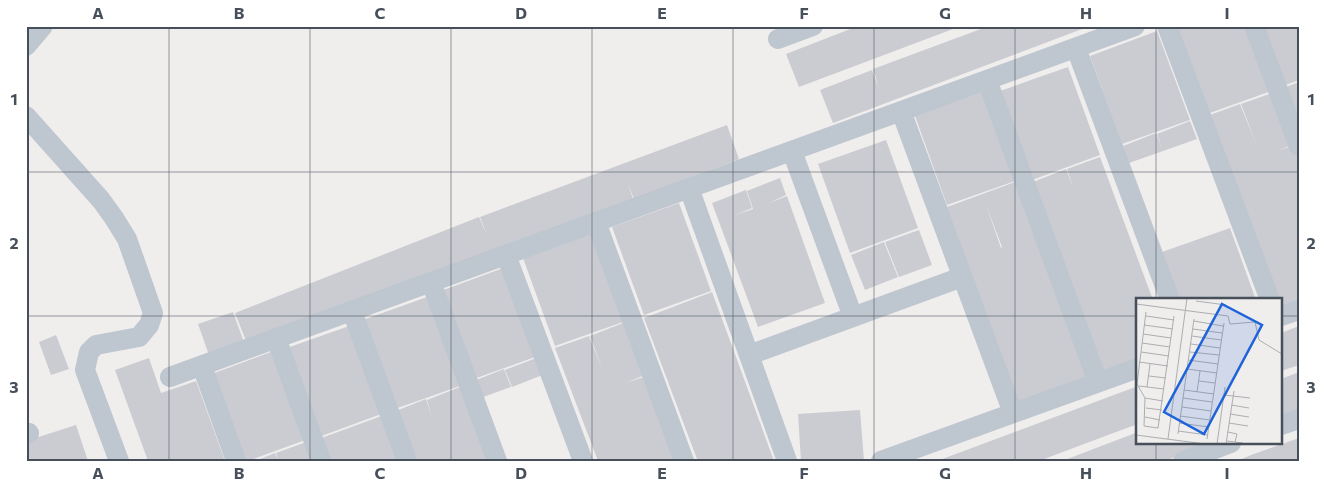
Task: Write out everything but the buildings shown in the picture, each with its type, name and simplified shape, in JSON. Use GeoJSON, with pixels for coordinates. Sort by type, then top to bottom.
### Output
{"type":"FeatureCollection","features":[{"type":"Feature","properties":{"kind":"street"},"geometry":{"type":"LineString","coordinates":[[26,46],[43,26]]}},
{"type":"Feature","properties":{"kind":"street"},"geometry":{"type":"LineString","coordinates":[[778,39],[813,26]]}},
{"type":"Feature","properties":{"kind":"street"},"geometry":{"type":"LineString","coordinates":[[170,377],[1135,26]]}},
{"type":"Feature","properties":{"kind":"street"},"geometry":{"type":"LineString","coordinates":[[1167,26],[1269,298]]}},
{"type":"Feature","properties":{"kind":"street"},"geometry":{"type":"LineString","coordinates":[[1254,26],[1299,146]]}},
{"type":"Feature","properties":{"kind":"street"},"geometry":{"type":"LineString","coordinates":[[1076,48],[1169,298]]}},
{"type":"Feature","properties":{"kind":"street"},"geometry":{"type":"LineString","coordinates":[[987,80],[1098,382]]}},
{"type":"Feature","properties":{"kind":"street"},"geometry":{"type":"LineString","coordinates":[[901,111],[1013,413]]}},
{"type":"Feature","properties":{"kind":"street"},"geometry":{"type":"LineString","coordinates":[[26,116],[101,200],[114,218],[127,239],[153,313],[149,325],[139,337],[96,345],[89,352],[85,370],[119,461]]}},
{"type":"Feature","properties":{"kind":"street"},"geometry":{"type":"LineString","coordinates":[[792,151],[853,317]]}},
{"type":"Feature","properties":{"kind":"street"},"geometry":{"type":"LineString","coordinates":[[688,188],[788,461]]}},
{"type":"Feature","properties":{"kind":"street"},"geometry":{"type":"LineString","coordinates":[[596,222],[684,461]]}},
{"type":"Feature","properties":{"kind":"street"},"geometry":{"type":"LineString","coordinates":[[506,255],[583,461]]}},
{"type":"Feature","properties":{"kind":"street"},"geometry":{"type":"LineString","coordinates":[[749,355],[962,277]]}},
{"type":"Feature","properties":{"kind":"street"},"geometry":{"type":"LineString","coordinates":[[431,282],[496,461]]}},
{"type":"Feature","properties":{"kind":"street"},"geometry":{"type":"LineString","coordinates":[[1282,316],[1299,310]]}},
{"type":"Feature","properties":{"kind":"street"},"geometry":{"type":"LineString","coordinates":[[352,311],[407,461]]}},
{"type":"Feature","properties":{"kind":"street"},"geometry":{"type":"LineString","coordinates":[[276,338],[321,461]]}},
{"type":"Feature","properties":{"kind":"street"},"geometry":{"type":"LineString","coordinates":[[202,366],[236,461]]}},
{"type":"Feature","properties":{"kind":"street"},"geometry":{"type":"LineString","coordinates":[[881,461],[905,457],[1013,413],[1136,369]]}},
{"type":"Feature","properties":{"kind":"street"},"geometry":{"type":"LineString","coordinates":[[1282,425],[1299,419]]}},
{"type":"Feature","properties":{"kind":"street"},"geometry":{"type":"LineString","coordinates":[[1183,461],[1228,444]]}}]}
